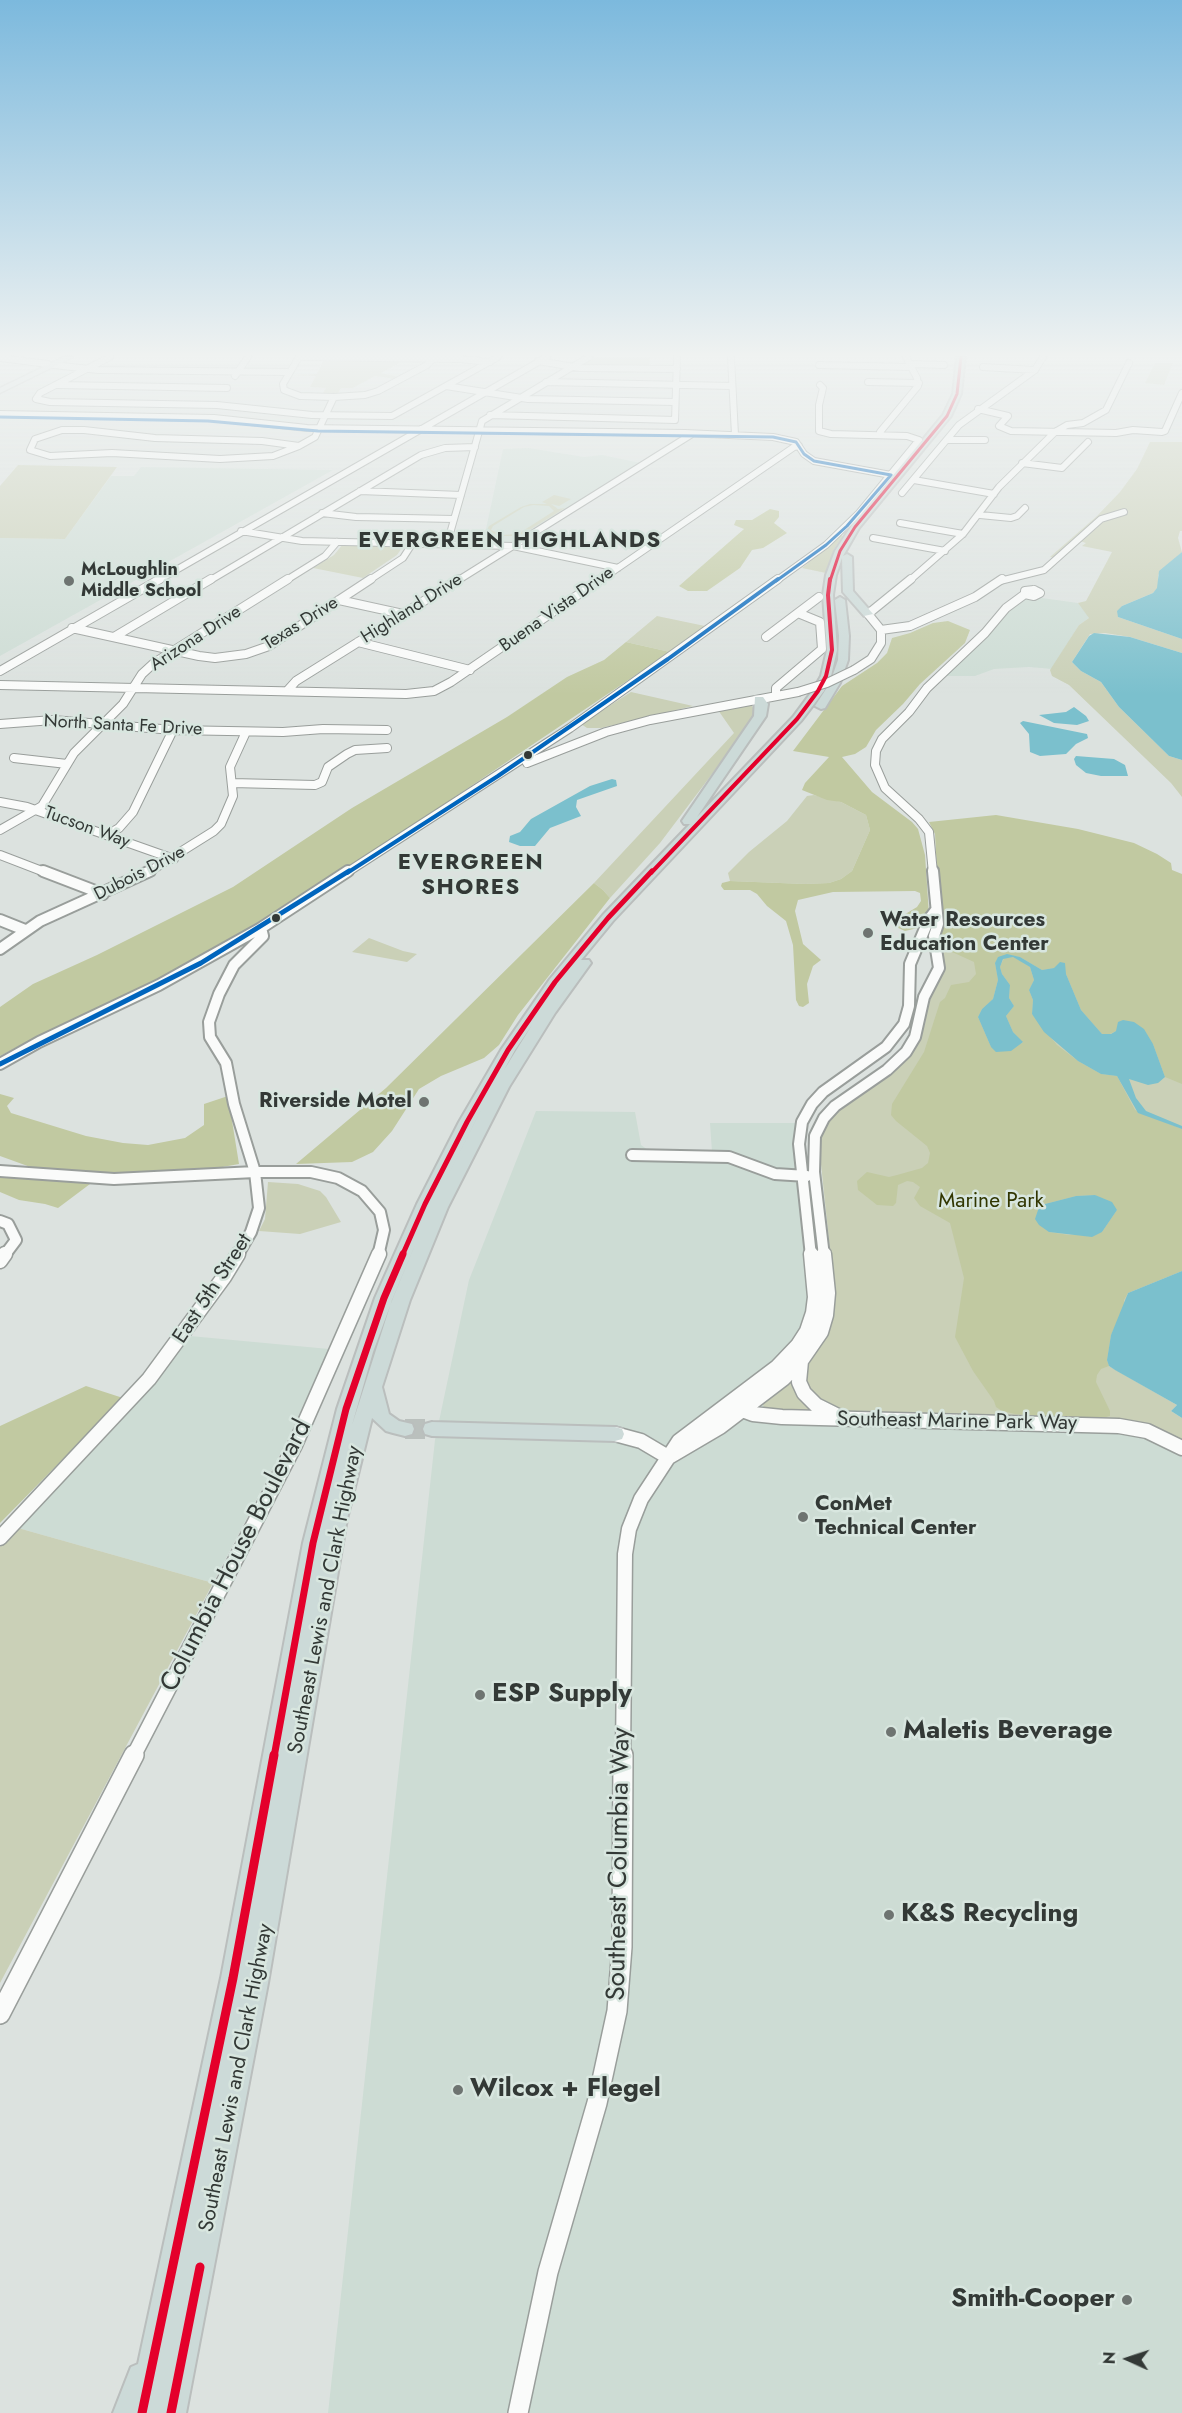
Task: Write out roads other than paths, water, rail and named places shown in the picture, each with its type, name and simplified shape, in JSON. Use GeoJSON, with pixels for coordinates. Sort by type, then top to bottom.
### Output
{"type":"FeatureCollection","features":[{"type":"Feature","properties":{"kind":"highway","name":"Southeast Lewis and Clark Highway"},"geometry":{"type":"LineString","coordinates":[[142,2413],[233,1977],[313,1543],[329,1472],[364,1352],[425,1204],[492,1077],[555,982],[635,889],[797,719],[814,697],[830,663],[832,639],[828,595],[831,575],[840,551],[855,527],[904,470]]}},
{"type":"Feature","properties":{"kind":"highway","name":"Southeast Lewis and Clark Highway"},"geometry":{"type":"LineString","coordinates":[[171,2413],[256,1983],[337,1519],[372,1384],[401,1300],[440,1207],[496,1096],[530,1039],[574,976],[616,926],[817,711],[835,684],[843,660],[844,636],[840,591],[847,557],[874,513],[910,470]]}},
{"type":"Feature","properties":{"kind":"highway"},"geometry":{"type":"LineString","coordinates":[[847,557],[848,592],[863,616]]}},
{"type":"Feature","properties":{"kind":"highway"},"geometry":{"type":"LineString","coordinates":[[843,660],[850,643],[851,624],[878,608]]}},
{"type":"Feature","properties":{"kind":"highway"},"geometry":{"type":"LineString","coordinates":[[635,889],[696,810],[756,724],[762,710],[759,699]]}},
{"type":"Feature","properties":{"kind":"highway"},"geometry":{"type":"LineString","coordinates":[[372,1384],[381,1417],[393,1426],[405,1429]]}},
{"type":"Feature","properties":{"kind":"highway"},"geometry":{"type":"LineString","coordinates":[[432,1429],[615,1434]]}},
{"type":"Feature","properties":{"kind":"highway"},"geometry":{"type":"LineString","coordinates":[[128,2413],[159,2331]]}},
{"type":"Feature","properties":{"kind":"street"},"geometry":{"type":"LineString","coordinates":[[0,664],[346,470]]}},
{"type":"Feature","properties":{"kind":"street"},"geometry":{"type":"LineString","coordinates":[[114,637],[397,470]]}},
{"type":"Feature","properties":{"kind":"street"},"geometry":{"type":"LineString","coordinates":[[447,544],[468,470]]}},
{"type":"Feature","properties":{"kind":"street","name":"Highland Drive"},"geometry":{"type":"LineString","coordinates":[[287,691],[296,681],[635,470]]}},
{"type":"Feature","properties":{"kind":"street","name":"Buena Vista Drive"},"geometry":{"type":"LineString","coordinates":[[287,691],[406,693],[434,691],[470,670],[761,470]]}},
{"type":"Feature","properties":{"kind":"street"},"geometry":{"type":"LineString","coordinates":[[862,470],[891,475]]}},
{"type":"Feature","properties":{"kind":"street"},"geometry":{"type":"LineString","coordinates":[[0,1064],[39,1042],[159,986],[261,928],[498,776],[568,729],[826,545],[847,526],[895,470]]}},
{"type":"Feature","properties":{"kind":"street"},"geometry":{"type":"LineString","coordinates":[[903,493],[923,470]]}},
{"type":"Feature","properties":{"kind":"street"},"geometry":{"type":"LineString","coordinates":[[878,608],[963,534],[1016,470]]}},
{"type":"Feature","properties":{"kind":"street"},"geometry":{"type":"LineString","coordinates":[[914,480],[994,494]]}},
{"type":"Feature","properties":{"kind":"street"},"geometry":{"type":"LineString","coordinates":[[360,491],[461,495]]}},
{"type":"Feature","properties":{"kind":"street"},"geometry":{"type":"LineString","coordinates":[[980,515],[1013,517],[1025,508]]}},
{"type":"Feature","properties":{"kind":"street"},"geometry":{"type":"LineString","coordinates":[[880,630],[910,626],[975,597],[1004,579],[1044,570],[1101,519],[1125,512]]}},
{"type":"Feature","properties":{"kind":"street"},"geometry":{"type":"LineString","coordinates":[[322,513],[356,517],[454,519]]}},
{"type":"Feature","properties":{"kind":"street"},"geometry":{"type":"LineString","coordinates":[[900,523],[963,534]]}},
{"type":"Feature","properties":{"kind":"street"},"geometry":{"type":"LineString","coordinates":[[0,671],[239,531],[280,539],[513,546],[618,568]]}},
{"type":"Feature","properties":{"kind":"street"},"geometry":{"type":"LineString","coordinates":[[873,538],[945,551]]}},
{"type":"Feature","properties":{"kind":"street","name":"Arizona Drive"},"geometry":{"type":"LineString","coordinates":[[0,830],[37,810],[46,801],[78,748],[123,704],[142,674],[173,651],[325,556],[337,542]]}},
{"type":"Feature","properties":{"kind":"street","name":"Texas Drive"},"geometry":{"type":"LineString","coordinates":[[66,627],[214,658],[259,651],[404,558],[412,544]]}},
{"type":"Feature","properties":{"kind":"street"},"geometry":{"type":"LineString","coordinates":[[736,1408],[783,1379],[801,1361],[821,1332],[826,1316],[828,1293],[815,1176],[815,1136],[824,1118],[835,1106],[887,1070],[906,1052],[915,1037],[924,997],[939,968],[934,936],[938,924],[927,827],[898,802],[880,780],[875,765],[876,751],[882,739],[909,712],[927,688],[985,633],[1017,598],[1025,594]]}},
{"type":"Feature","properties":{"kind":"street"},"geometry":{"type":"LineString","coordinates":[[766,637],[819,597]]}},
{"type":"Feature","properties":{"kind":"street"},"geometry":{"type":"LineString","coordinates":[[339,600],[403,614]]}},
{"type":"Feature","properties":{"kind":"street"},"geometry":{"type":"LineString","coordinates":[[776,696],[776,688],[822,648],[820,622],[798,613]]}},
{"type":"Feature","properties":{"kind":"street"},"geometry":{"type":"LineString","coordinates":[[498,776],[606,732],[681,712],[798,692],[827,683],[871,659],[879,648],[882,639],[880,630],[863,616]]}},
{"type":"Feature","properties":{"kind":"street"},"geometry":{"type":"LineString","coordinates":[[358,642],[470,670]]}},
{"type":"Feature","properties":{"kind":"street"},"geometry":{"type":"LineString","coordinates":[[0,685],[287,691]]}},
{"type":"Feature","properties":{"kind":"street","name":"North Santa Fe Drive"},"geometry":{"type":"LineString","coordinates":[[0,724],[53,720],[173,730],[246,732],[323,729],[387,730]]}},
{"type":"Feature","properties":{"kind":"street"},"geometry":{"type":"LineString","coordinates":[[568,729],[606,732]]}},
{"type":"Feature","properties":{"kind":"street"},"geometry":{"type":"LineString","coordinates":[[568,729],[572,736],[587,739]]}},
{"type":"Feature","properties":{"kind":"street"},"geometry":{"type":"LineString","coordinates":[[107,835],[119,828],[133,812],[173,730]]}},
{"type":"Feature","properties":{"kind":"street","name":"Dubois Drive"},"geometry":{"type":"LineString","coordinates":[[0,949],[25,930],[174,859],[221,824],[233,796],[230,766],[246,732]]}},
{"type":"Feature","properties":{"kind":"street"},"geometry":{"type":"LineString","coordinates":[[232,783],[315,785],[322,782],[328,767],[355,750],[387,748]]}},
{"type":"Feature","properties":{"kind":"street"},"geometry":{"type":"LineString","coordinates":[[14,758],[67,764]]}},
{"type":"Feature","properties":{"kind":"street","name":"Tucson Way"},"geometry":{"type":"LineString","coordinates":[[0,802],[37,810],[174,859]]}},
{"type":"Feature","properties":{"kind":"street"},"geometry":{"type":"LineString","coordinates":[[0,855],[103,894]]}},
{"type":"Feature","properties":{"kind":"street"},"geometry":{"type":"LineString","coordinates":[[615,1434],[640,1441],[668,1457],[688,1447],[736,1408],[798,1345],[807,1331],[815,1297],[801,1176],[802,1122],[812,1104],[823,1092],[881,1051],[895,1038],[904,1024],[909,1006],[910,964],[929,919],[936,910]]}},
{"type":"Feature","properties":{"kind":"street"},"geometry":{"type":"LineString","coordinates":[[0,920],[25,930]]}},
{"type":"Feature","properties":{"kind":"street","name":"East 5th Street"},"geometry":{"type":"LineString","coordinates":[[0,1538],[149,1379],[224,1277],[239,1254],[257,1217],[259,1196],[255,1172],[234,1104],[226,1063],[210,1037],[208,1022],[234,965],[263,936],[261,928]]}},
{"type":"Feature","properties":{"kind":"street"},"geometry":{"type":"LineString","coordinates":[[914,952],[927,951],[937,954]]}},
{"type":"Feature","properties":{"kind":"street"},"geometry":{"type":"LineString","coordinates":[[910,978],[922,982],[933,981]]}},
{"type":"Feature","properties":{"kind":"street"},"geometry":{"type":"LineString","coordinates":[[632,1155],[729,1157],[762,1171],[815,1176]]}},
{"type":"Feature","properties":{"kind":"street","name":"Columbia House Boulevard"},"geometry":{"type":"LineString","coordinates":[[0,1171],[114,1179],[255,1172],[311,1172],[338,1178],[357,1187],[369,1197],[380,1212],[384,1230],[379,1253],[290,1456],[0,2014]]}},
{"type":"Feature","properties":{"kind":"street"},"geometry":{"type":"LineString","coordinates":[[0,1221],[8,1224],[16,1240],[0,1261]]}},
{"type":"Feature","properties":{"kind":"street"},"geometry":{"type":"LineString","coordinates":[[810,1254],[824,1254]]}},
{"type":"Feature","properties":{"kind":"street"},"geometry":{"type":"LineString","coordinates":[[801,1361],[799,1382],[804,1393],[823,1409],[847,1419]]}},
{"type":"Feature","properties":{"kind":"street","name":"Southeast Marine Park Way"},"geometry":{"type":"LineString","coordinates":[[736,1408],[767,1416],[1119,1426],[1147,1431],[1182,1448]]}},
{"type":"Feature","properties":{"kind":"street","name":"Southeast Columbia Way"},"geometry":{"type":"LineString","coordinates":[[518,2413],[548,2272],[597,2103],[617,2011],[622,1939],[625,1554],[635,1512],[668,1457]]}},
{"type":"Feature","properties":{"kind":"water"},"geometry":{"type":"Polygon","coordinates":[[[1182,552],[1182,639],[1118,617],[1117,611],[1122,606],[1153,593],[1157,588],[1159,571],[1182,552]]]}},
{"type":"Feature","properties":{"kind":"water"},"geometry":{"type":"Polygon","coordinates":[[[1094,633],[1130,637],[1182,653],[1182,760],[1169,756],[1119,707],[1101,682],[1081,671],[1072,662],[1089,636],[1094,633]]]}},
{"type":"Feature","properties":{"kind":"water"},"geometry":{"type":"Polygon","coordinates":[[[1074,707],[1089,721],[1077,725],[1054,723],[1039,715],[1066,712],[1074,707]]]}},
{"type":"Feature","properties":{"kind":"water"},"geometry":{"type":"Polygon","coordinates":[[[1023,721],[1087,734],[1088,738],[1076,744],[1066,754],[1040,756],[1030,752],[1029,734],[1020,723],[1023,721]]]}},
{"type":"Feature","properties":{"kind":"water"},"geometry":{"type":"Polygon","coordinates":[[[1076,756],[1114,759],[1125,765],[1128,776],[1101,776],[1086,773],[1076,765],[1074,759],[1076,756]]]}},
{"type":"Feature","properties":{"kind":"water"},"geometry":{"type":"Polygon","coordinates":[[[612,779],[616,780],[617,786],[577,800],[576,807],[581,816],[550,828],[535,846],[520,846],[509,842],[510,836],[520,832],[531,819],[590,786],[612,779]]]}},
{"type":"Feature","properties":{"kind":"water"},"geometry":{"type":"Polygon","coordinates":[[[1007,954],[1020,957],[1042,970],[1054,968],[1060,962],[1065,963],[1066,974],[1081,1010],[1102,1034],[1111,1034],[1116,1031],[1118,1022],[1123,1020],[1134,1022],[1144,1029],[1153,1044],[1165,1077],[1158,1083],[1148,1085],[1129,1079],[1136,1098],[1146,1111],[1182,1126],[1182,1129],[1138,1113],[1117,1076],[1101,1074],[1078,1061],[1044,1032],[1032,1014],[1033,1000],[1029,990],[1034,980],[1030,967],[1013,957],[1003,959],[1000,967],[1010,985],[1009,998],[1014,1006],[1006,1016],[1013,1032],[1023,1042],[1011,1051],[996,1052],[991,1047],[978,1017],[982,1009],[993,999],[998,980],[995,963],[998,957],[1007,954]]]}},
{"type":"Feature","properties":{"kind":"water"},"geometry":{"type":"Polygon","coordinates":[[[1095,1195],[1112,1202],[1117,1210],[1102,1232],[1092,1237],[1049,1232],[1035,1219],[1039,1207],[1045,1204],[1076,1196],[1095,1195]]]}},
{"type":"Feature","properties":{"kind":"water"},"geometry":{"type":"Polygon","coordinates":[[[1182,1271],[1182,1418],[1171,1411],[1177,1405],[1115,1370],[1109,1366],[1107,1360],[1111,1335],[1128,1293],[1182,1271]]]}},
{"type":"Feature","properties":{"kind":"tunnel"},"geometry":{"type":"LineString","coordinates":[[405,1429],[432,1429]]}},
{"type":"Feature","properties":{"kind":"place","name":"McLoughlin Middle School"},"geometry":{"type":"Point","coordinates":[69,581]}},
{"type":"Feature","properties":{"kind":"place","name":"Water Resources Education Center"},"geometry":{"type":"Point","coordinates":[868,933]}},
{"type":"Feature","properties":{"kind":"place","name":"Riverside Motel"},"geometry":{"type":"Point","coordinates":[424,1102]}},
{"type":"Feature","properties":{"kind":"place","name":"ConMet Technical Center"},"geometry":{"type":"Point","coordinates":[803,1517]}},
{"type":"Feature","properties":{"kind":"place","name":"ESP Supply"},"geometry":{"type":"Point","coordinates":[480,1695]}},
{"type":"Feature","properties":{"kind":"place","name":"Maletis Beverage"},"geometry":{"type":"Point","coordinates":[891,1732]}},
{"type":"Feature","properties":{"kind":"place","name":"K&S Recycling"},"geometry":{"type":"Point","coordinates":[889,1915]}},
{"type":"Feature","properties":{"kind":"place","name":"Wilcox + Flegel"},"geometry":{"type":"Point","coordinates":[458,2090]}},
{"type":"Feature","properties":{"kind":"place","name":"Smith-Cooper"},"geometry":{"type":"Point","coordinates":[1127,2300]}},
{"type":"Feature","properties":{"kind":"district","name":"EVERGREEN HIGHLANDS"},"geometry":{"type":"Point","coordinates":[510,542]}},
{"type":"Feature","properties":{"kind":"district","name":"EVERGREEN SHORES"},"geometry":{"type":"Point","coordinates":[471,876]}},
{"type":"Feature","properties":{"kind":"park label","name":"Marine Park"},"geometry":{"type":"Point","coordinates":[991,1202]}}]}
